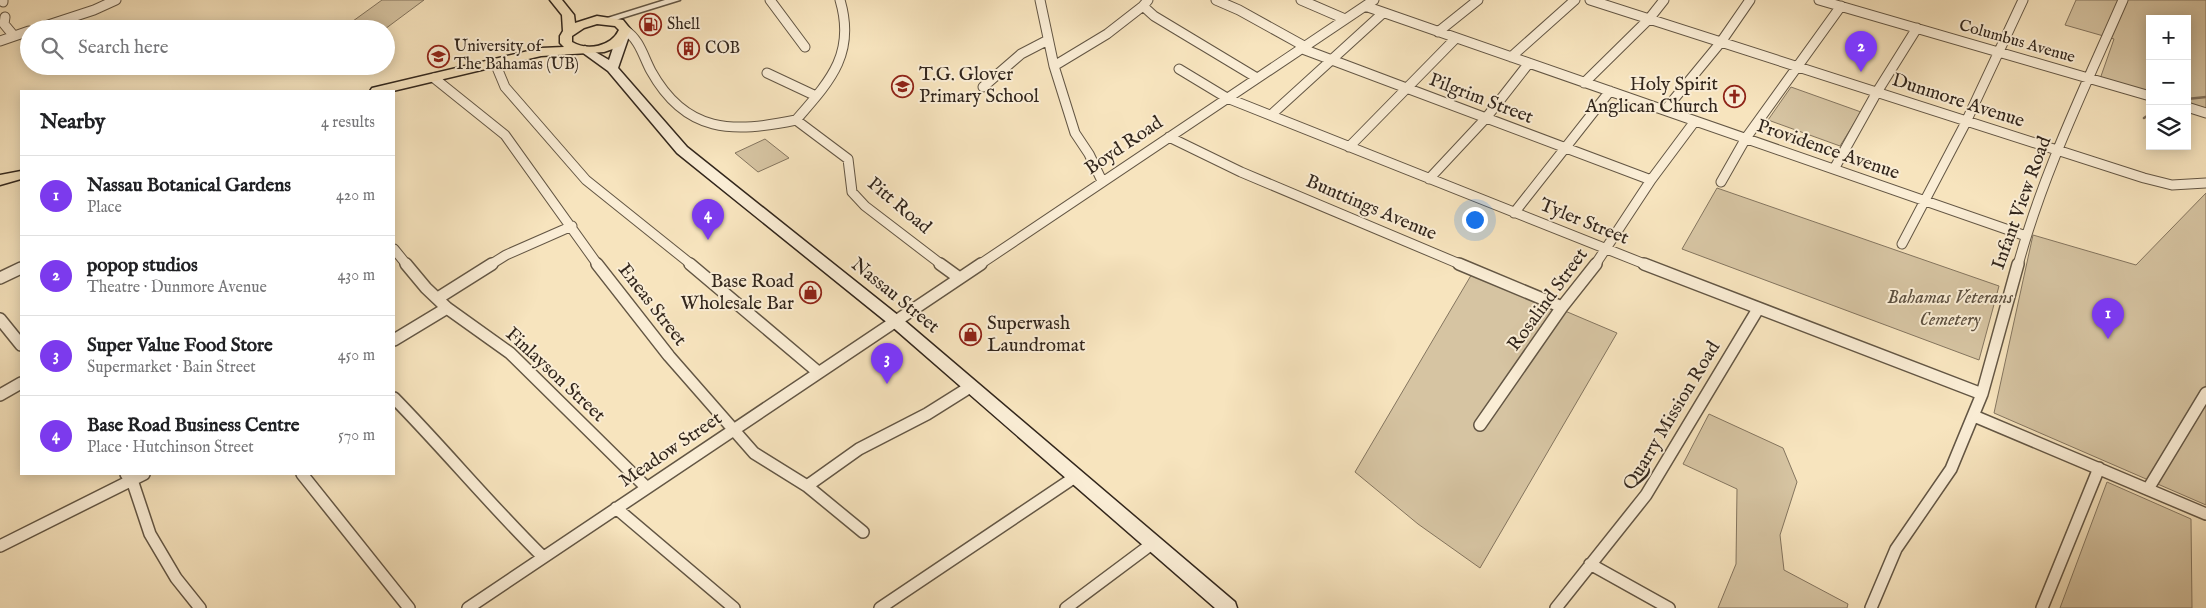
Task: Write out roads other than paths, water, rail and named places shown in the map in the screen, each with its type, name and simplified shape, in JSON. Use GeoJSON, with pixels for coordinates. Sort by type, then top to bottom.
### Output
{"type":"FeatureCollection","features":[{"type":"Feature","properties":{"kind":"main road"},"geometry":{"type":"LineString","coordinates":[[556,0],[568,15],[588,22],[606,20],[623,30]]}},
{"type":"Feature","properties":{"kind":"main road"},"geometry":{"type":"LineString","coordinates":[[568,15],[567,36],[570,47],[583,50]]}},
{"type":"Feature","properties":{"kind":"main road"},"geometry":{"type":"LineString","coordinates":[[541,52],[588,22]]}},
{"type":"Feature","properties":{"kind":"main road"},"geometry":{"type":"LineString","coordinates":[[381,90],[541,52],[583,50],[610,46],[623,30]]}},
{"type":"Feature","properties":{"kind":"main road"},"geometry":{"type":"LineString","coordinates":[[612,68],[623,30]]}},
{"type":"Feature","properties":{"kind":"main road","name":"Nassau Street"},"geometry":{"type":"LineString","coordinates":[[583,50],[612,68],[682,150],[894,320],[1228,608]]}},
{"type":"Feature","properties":{"kind":"main road"},"geometry":{"type":"LineString","coordinates":[[0,180],[20,175]]}},
{"type":"Feature","properties":{"kind":"street"},"geometry":{"type":"LineString","coordinates":[[63,20],[102,7],[116,0]]}},
{"type":"Feature","properties":{"kind":"street"},"geometry":{"type":"LineString","coordinates":[[606,20],[675,0]]}},
{"type":"Feature","properties":{"kind":"street"},"geometry":{"type":"LineString","coordinates":[[770,0],[805,47]]}},
{"type":"Feature","properties":{"kind":"street"},"geometry":{"type":"LineString","coordinates":[[637,12],[623,30],[630,33],[661,90],[674,104],[694,118],[738,129],[753,129],[796,120],[834,72],[842,56],[846,24],[840,0]]}},
{"type":"Feature","properties":{"kind":"street"},"geometry":{"type":"LineString","coordinates":[[1040,0],[1054,66],[1074,133],[1089,154],[1102,181]]}},
{"type":"Feature","properties":{"kind":"street","name":"Pilgrim Street"},"geometry":{"type":"LineString","coordinates":[[1216,0],[1239,10],[1302,47],[1332,60],[1651,180]]}},
{"type":"Feature","properties":{"kind":"street"},"geometry":{"type":"LineString","coordinates":[[1301,0],[1345,19]]}},
{"type":"Feature","properties":{"kind":"street","name":"Boyd Road"},"geometry":{"type":"LineString","coordinates":[[894,320],[1374,0]]}},
{"type":"Feature","properties":{"kind":"street"},"geometry":{"type":"LineString","coordinates":[[1438,32],[1478,0]]}},
{"type":"Feature","properties":{"kind":"street"},"geometry":{"type":"LineString","coordinates":[[1511,57],[1575,0]]}},
{"type":"Feature","properties":{"kind":"street","name":"Dunmore Avenue"},"geometry":{"type":"LineString","coordinates":[[1590,0],[2160,182],[2204,185]]}},
{"type":"Feature","properties":{"kind":"street"},"geometry":{"type":"LineString","coordinates":[[1584,82],[1649,19],[1664,0]]}},
{"type":"Feature","properties":{"kind":"street"},"geometry":{"type":"LineString","coordinates":[[1665,110],[1721,42],[1750,0]]}},
{"type":"Feature","properties":{"kind":"street","name":"Columbus Avenue"},"geometry":{"type":"LineString","coordinates":[[1819,0],[2146,95]]}},
{"type":"Feature","properties":{"kind":"street"},"geometry":{"type":"LineString","coordinates":[[1902,244],[1926,201],[2000,52],[2023,0]]}},
{"type":"Feature","properties":{"kind":"street","name":"Infant View Road"},"geometry":{"type":"LineString","coordinates":[[1871,608],[1896,549],[1951,469],[1974,416],[1982,394],[2026,236],[2058,150],[2123,0]]}},
{"type":"Feature","properties":{"kind":"street"},"geometry":{"type":"LineString","coordinates":[[1054,66],[1107,34],[1145,3],[1154,16],[1257,78]]}},
{"type":"Feature","properties":{"kind":"street","name":"Providence Avenue"},"geometry":{"type":"LineString","coordinates":[[1365,6],[2026,236]]}},
{"type":"Feature","properties":{"kind":"street"},"geometry":{"type":"LineString","coordinates":[[1721,182],[1746,138],[1840,6]]}},
{"type":"Feature","properties":{"kind":"street"},"geometry":{"type":"LineString","coordinates":[[1271,115],[1383,13]]}},
{"type":"Feature","properties":{"kind":"street"},"geometry":{"type":"LineString","coordinates":[[5,17],[4,24],[14,36]]}},
{"type":"Feature","properties":{"kind":"street"},"geometry":{"type":"LineString","coordinates":[[1834,169],[1877,92],[1917,28]]}},
{"type":"Feature","properties":{"kind":"street"},"geometry":{"type":"LineString","coordinates":[[0,41],[20,34]]}},
{"type":"Feature","properties":{"kind":"street"},"geometry":{"type":"LineString","coordinates":[[1349,147],[1456,38]]}},
{"type":"Feature","properties":{"kind":"street"},"geometry":{"type":"LineString","coordinates":[[982,87],[1024,52],[1048,40]]}},
{"type":"Feature","properties":{"kind":"street"},"geometry":{"type":"LineString","coordinates":[[495,63],[505,87],[586,180],[680,255],[818,372]]}},
{"type":"Feature","properties":{"kind":"street"},"geometry":{"type":"LineString","coordinates":[[1429,179],[1486,118],[1529,64]]}},
{"type":"Feature","properties":{"kind":"street","name":"Tyler Street"},"geometry":{"type":"LineString","coordinates":[[1178,70],[1227,98],[1606,250],[1982,394]]}},
{"type":"Feature","properties":{"kind":"street"},"geometry":{"type":"LineString","coordinates":[[767,73],[816,96]]}},
{"type":"Feature","properties":{"kind":"street","name":"Eneas Street"},"geometry":{"type":"LineString","coordinates":[[434,78],[505,135],[616,289],[732,430],[754,453],[807,486],[863,532]]}},
{"type":"Feature","properties":{"kind":"street"},"geometry":{"type":"LineString","coordinates":[[1514,213],[1610,91]]}},
{"type":"Feature","properties":{"kind":"street"},"geometry":{"type":"LineString","coordinates":[[2191,108],[2206,113]]}},
{"type":"Feature","properties":{"kind":"street","name":"Pitt Road"},"geometry":{"type":"LineString","coordinates":[[796,120],[848,159],[852,192],[865,206],[958,277]]}},
{"type":"Feature","properties":{"kind":"street","name":"Rosalind Street"},"geometry":{"type":"LineString","coordinates":[[1480,425],[1562,308],[1606,250],[1651,180],[1696,121]]}},
{"type":"Feature","properties":{"kind":"street","name":"Bunttings Avenue"},"geometry":{"type":"LineString","coordinates":[[1169,137],[1241,172],[1562,308]]}},
{"type":"Feature","properties":{"kind":"street"},"geometry":{"type":"LineString","coordinates":[[438,298],[506,256],[572,226]]}},
{"type":"Feature","properties":{"kind":"street","name":"Finlayson Street"},"geometry":{"type":"LineString","coordinates":[[395,250],[448,308],[510,353],[646,487]]}},
{"type":"Feature","properties":{"kind":"street"},"geometry":{"type":"LineString","coordinates":[[0,278],[20,268]]}},
{"type":"Feature","properties":{"kind":"street"},"geometry":{"type":"LineString","coordinates":[[395,339],[448,308]]}},
{"type":"Feature","properties":{"kind":"street","name":"Quarry Mission Road"},"geometry":{"type":"LineString","coordinates":[[1556,608],[1646,494],[1666,464],[1758,309]]}},
{"type":"Feature","properties":{"kind":"street"},"geometry":{"type":"LineString","coordinates":[[0,319],[20,344]]}},
{"type":"Feature","properties":{"kind":"street","name":"Meadow Street"},"geometry":{"type":"LineString","coordinates":[[468,608],[894,320]]}},
{"type":"Feature","properties":{"kind":"street"},"geometry":{"type":"LineString","coordinates":[[0,395],[20,384]]}},
{"type":"Feature","properties":{"kind":"street"},"geometry":{"type":"LineString","coordinates":[[807,486],[859,449],[927,414],[970,386]]}},
{"type":"Feature","properties":{"kind":"street"},"geometry":{"type":"LineString","coordinates":[[2148,489],[2206,392]]}},
{"type":"Feature","properties":{"kind":"street"},"geometry":{"type":"LineString","coordinates":[[395,399],[440,445],[500,515],[543,557]]}},
{"type":"Feature","properties":{"kind":"street"},"geometry":{"type":"LineString","coordinates":[[1974,416],[2206,514]]}},
{"type":"Feature","properties":{"kind":"street"},"geometry":{"type":"LineString","coordinates":[[2042,608],[2099,468]]}},
{"type":"Feature","properties":{"kind":"street"},"geometry":{"type":"LineString","coordinates":[[303,475],[409,608]]}},
{"type":"Feature","properties":{"kind":"street"},"geometry":{"type":"LineString","coordinates":[[0,546],[129,477],[150,534],[176,578],[200,608]]}},
{"type":"Feature","properties":{"kind":"street"},"geometry":{"type":"LineString","coordinates":[[880,608],[1075,477]]}},
{"type":"Feature","properties":{"kind":"street"},"geometry":{"type":"LineString","coordinates":[[616,508],[734,608]]}},
{"type":"Feature","properties":{"kind":"street"},"geometry":{"type":"LineString","coordinates":[[1066,608],[1153,543]]}},
{"type":"Feature","properties":{"kind":"street"},"geometry":{"type":"LineString","coordinates":[[1590,564],[1669,608]]}},
{"type":"Feature","properties":{"kind":"waterway"},"geometry":{"type":"LineString","coordinates":[[2191,99],[2206,97]]}},
{"type":"Feature","properties":{"kind":"place","name":"Shell"},"geometry":{"type":"Point","coordinates":[651,25]}},
{"type":"Feature","properties":{"kind":"place","name":"COB"},"geometry":{"type":"Point","coordinates":[689,49]}},
{"type":"Feature","properties":{"kind":"place","name":"University of The Bahamas (UB)"},"geometry":{"type":"Point","coordinates":[438,56]}},
{"type":"Feature","properties":{"kind":"place","name":"popop studios"},"geometry":{"type":"Point","coordinates":[1861,72]}},
{"type":"Feature","properties":{"kind":"place","name":"T.G. Glover Primary School"},"geometry":{"type":"Point","coordinates":[903,86]}},
{"type":"Feature","properties":{"kind":"place","name":"Holy Spirit Anglican Church"},"geometry":{"type":"Point","coordinates":[1734,96]}},
{"type":"Feature","properties":{"kind":"place","name":"Base Road Business Centre"},"geometry":{"type":"Point","coordinates":[708,240]}},
{"type":"Feature","properties":{"kind":"place","name":"Base Road Wholesale Bar"},"geometry":{"type":"Point","coordinates":[810,293]}},
{"type":"Feature","properties":{"kind":"place","name":"Superwash Laundromat"},"geometry":{"type":"Point","coordinates":[971,335]}},
{"type":"Feature","properties":{"kind":"place","name":"Nassau Botanical Gardens"},"geometry":{"type":"Point","coordinates":[2108,339]}},
{"type":"Feature","properties":{"kind":"place","name":"Super Value Food Store"},"geometry":{"type":"Point","coordinates":[887,384]}},
{"type":"Feature","properties":{"kind":"park label","name":"Bahamas Veterans Cemetery"},"geometry":{"type":"Point","coordinates":[1950,309]}}]}
